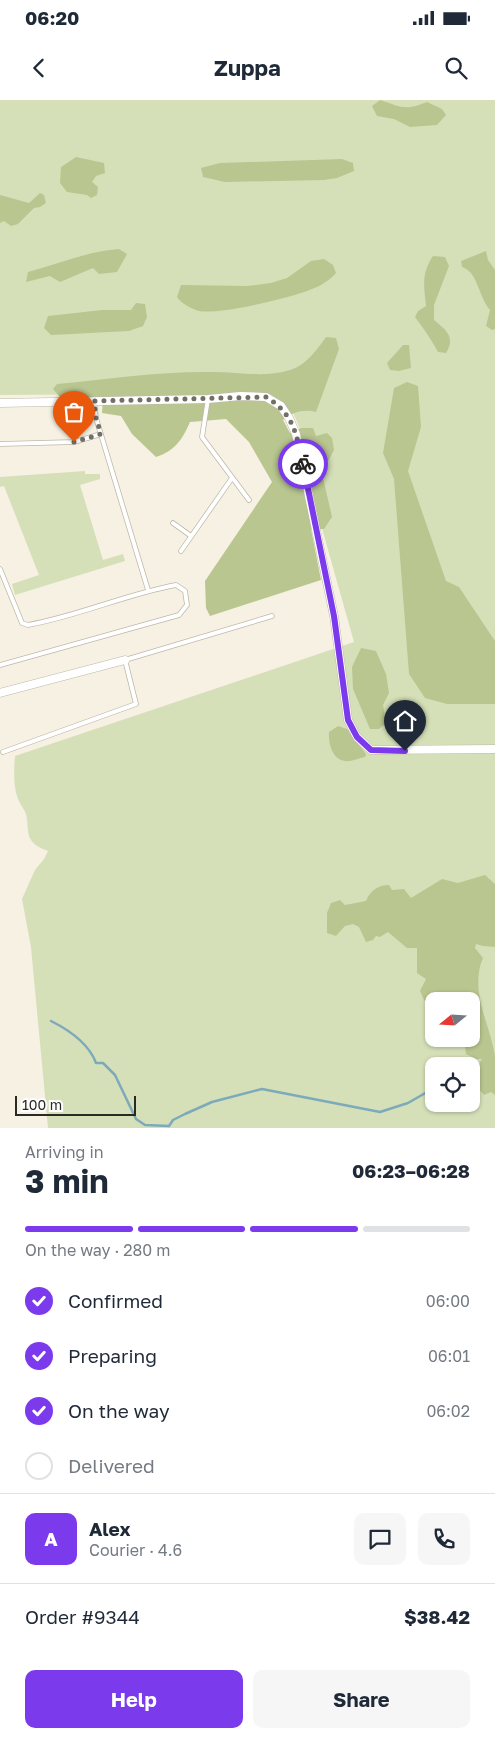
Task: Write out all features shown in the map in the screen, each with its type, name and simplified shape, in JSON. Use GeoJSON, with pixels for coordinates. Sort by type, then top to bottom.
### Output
{"type":"FeatureCollection","features":[{"type":"Feature","properties":{"kind":"street"},"geometry":{"type":"LineString","coordinates":[[0,403],[208,399],[240,396],[266,397],[281,406],[289,418],[298,442],[334,616],[348,720],[357,737],[371,750],[379,751],[495,749]]}},
{"type":"Feature","properties":{"kind":"street"},"geometry":{"type":"LineString","coordinates":[[0,693],[125,660]]}},
{"type":"Feature","properties":{"kind":"lane"},"geometry":{"type":"LineString","coordinates":[[208,399],[202,436],[249,500]]}},
{"type":"Feature","properties":{"kind":"lane"},"geometry":{"type":"LineString","coordinates":[[94,401],[96,418],[148,590]]}},
{"type":"Feature","properties":{"kind":"lane"},"geometry":{"type":"LineString","coordinates":[[0,444],[74,442],[101,434]]}},
{"type":"Feature","properties":{"kind":"lane"},"geometry":{"type":"LineString","coordinates":[[181,551],[232,478]]}},
{"type":"Feature","properties":{"kind":"lane"},"geometry":{"type":"LineString","coordinates":[[173,523],[191,536]]}},
{"type":"Feature","properties":{"kind":"lane"},"geometry":{"type":"LineString","coordinates":[[0,569],[17,615],[22,623],[28,625],[124,599],[148,590],[176,585],[185,591],[187,604],[179,615],[0,665]]}},
{"type":"Feature","properties":{"kind":"lane"},"geometry":{"type":"LineString","coordinates":[[3,752],[136,704],[125,660],[272,616]]}},
{"type":"Feature","properties":{"kind":"green space"},"geometry":{"type":"Polygon","coordinates":[[[0,100],[495,100],[495,1128],[48,1128],[31,947],[22,899],[35,870],[48,851],[40,848],[29,836],[26,814],[15,789],[15,756],[354,642],[314,500],[303,436],[291,408],[274,393],[0,395],[0,100]]]}},
{"type":"Feature","properties":{"kind":"green space"},"geometry":{"type":"Polygon","coordinates":[[[380,100],[403,107],[427,102],[442,109],[446,115],[437,125],[410,127],[394,119],[377,116],[372,106],[380,100]]]}},
{"type":"Feature","properties":{"kind":"green space"},"geometry":{"type":"Polygon","coordinates":[[[76,157],[104,163],[105,173],[96,176],[92,182],[98,187],[97,195],[91,198],[87,195],[67,192],[60,183],[61,167],[76,157]]]}},
{"type":"Feature","properties":{"kind":"green space"},"geometry":{"type":"Polygon","coordinates":[[[342,159],[353,163],[354,171],[337,178],[324,180],[225,182],[203,177],[201,168],[220,163],[342,159]]]}},
{"type":"Feature","properties":{"kind":"green space"},"geometry":{"type":"Polygon","coordinates":[[[40,193],[44,195],[46,203],[34,208],[18,224],[11,226],[4,221],[0,223],[0,195],[29,203],[40,193]]]}},
{"type":"Feature","properties":{"kind":"green space"},"geometry":{"type":"Polygon","coordinates":[[[119,249],[127,254],[117,272],[99,274],[93,268],[60,282],[50,276],[26,282],[28,272],[85,255],[119,249]]]}},
{"type":"Feature","properties":{"kind":"green space"},"geometry":{"type":"Polygon","coordinates":[[[486,251],[488,260],[495,270],[495,329],[492,330],[486,326],[490,310],[475,279],[462,267],[461,261],[486,251]]]}},
{"type":"Feature","properties":{"kind":"green space"},"geometry":{"type":"Polygon","coordinates":[[[433,256],[445,257],[449,266],[434,305],[434,320],[446,331],[450,338],[446,353],[438,352],[415,317],[418,311],[426,306],[425,274],[433,256]]]}},
{"type":"Feature","properties":{"kind":"green space"},"geometry":{"type":"Polygon","coordinates":[[[324,259],[333,265],[336,273],[333,277],[321,285],[280,299],[224,310],[199,311],[184,304],[177,297],[181,285],[247,286],[271,283],[287,278],[311,261],[324,259]]]}},
{"type":"Feature","properties":{"kind":"green space"},"geometry":{"type":"Polygon","coordinates":[[[136,303],[145,304],[147,317],[143,326],[129,331],[51,335],[44,328],[48,316],[102,310],[131,310],[136,303]]]}},
{"type":"Feature","properties":{"kind":"green space"},"geometry":{"type":"Polygon","coordinates":[[[326,337],[336,338],[339,349],[316,412],[298,412],[283,420],[290,433],[301,428],[313,428],[316,436],[327,433],[332,438],[334,450],[328,461],[319,460],[332,517],[324,529],[311,529],[321,580],[210,616],[206,608],[205,581],[272,482],[249,442],[226,419],[190,422],[177,444],[168,452],[156,457],[132,434],[121,416],[102,413],[103,398],[60,397],[53,389],[57,384],[155,374],[214,372],[271,374],[290,370],[301,365],[315,352],[326,337]]]}},
{"type":"Feature","properties":{"kind":"green space"},"geometry":{"type":"Polygon","coordinates":[[[403,345],[409,345],[411,368],[399,371],[390,370],[387,363],[403,345]]]}},
{"type":"Feature","properties":{"kind":"green space"},"geometry":{"type":"Polygon","coordinates":[[[407,382],[418,386],[421,427],[408,471],[446,581],[459,587],[495,641],[495,704],[447,704],[425,698],[409,674],[394,479],[383,453],[394,388],[407,382]]]}},
{"type":"Feature","properties":{"kind":"green space"},"geometry":{"type":"Polygon","coordinates":[[[85,471],[85,474],[100,474],[100,479],[80,485],[103,560],[123,554],[125,561],[15,595],[12,584],[39,575],[4,486],[0,487],[0,477],[85,471]]]}},
{"type":"Feature","properties":{"kind":"green space"},"geometry":{"type":"Polygon","coordinates":[[[361,648],[376,651],[386,674],[389,693],[383,705],[386,723],[379,729],[370,729],[353,689],[352,667],[361,648]]]}},
{"type":"Feature","properties":{"kind":"green space"},"geometry":{"type":"Polygon","coordinates":[[[338,726],[347,729],[366,754],[365,757],[347,761],[341,760],[334,754],[329,741],[329,732],[338,726]]]}},
{"type":"Feature","properties":{"kind":"green space"},"geometry":{"type":"Polygon","coordinates":[[[485,875],[495,884],[495,947],[476,944],[475,948],[483,958],[479,970],[479,992],[425,992],[425,1000],[420,991],[426,979],[417,973],[417,948],[407,948],[388,932],[366,942],[359,927],[353,924],[345,926],[336,936],[327,933],[327,913],[331,903],[340,900],[345,905],[366,901],[375,889],[381,886],[389,885],[392,890],[404,889],[411,898],[442,879],[458,883],[485,875]]]}},
{"type":"Feature","properties":{"kind":"green space"},"geometry":{"type":"Polygon","coordinates":[[[480,999],[495,1056],[495,1095],[491,1092],[484,1095],[480,1090],[480,1062],[482,1059],[466,1054],[465,1048],[480,1048],[480,999]]]}},
{"type":"Feature","properties":{"kind":"waterway"},"geometry":{"type":"LineString","coordinates":[[51,1021],[78,1038],[89,1050],[96,1063],[103,1063],[115,1075],[136,1119],[145,1125],[169,1126],[173,1120],[212,1102],[262,1089],[380,1112],[408,1103],[425,1093]]}},
{"type":"Feature","properties":{"kind":"way so far"},"geometry":{"type":"LineString","coordinates":[[74,442],[89,440],[101,434],[96,418],[94,401],[208,399],[240,396],[266,397],[281,406],[289,418],[296,434],[303,464]]}},
{"type":"Feature","properties":{"kind":"route"},"geometry":{"type":"LineString","coordinates":[[303,464],[314,528],[334,616],[348,720],[357,737],[371,750],[387,752],[405,751]]}}]}
